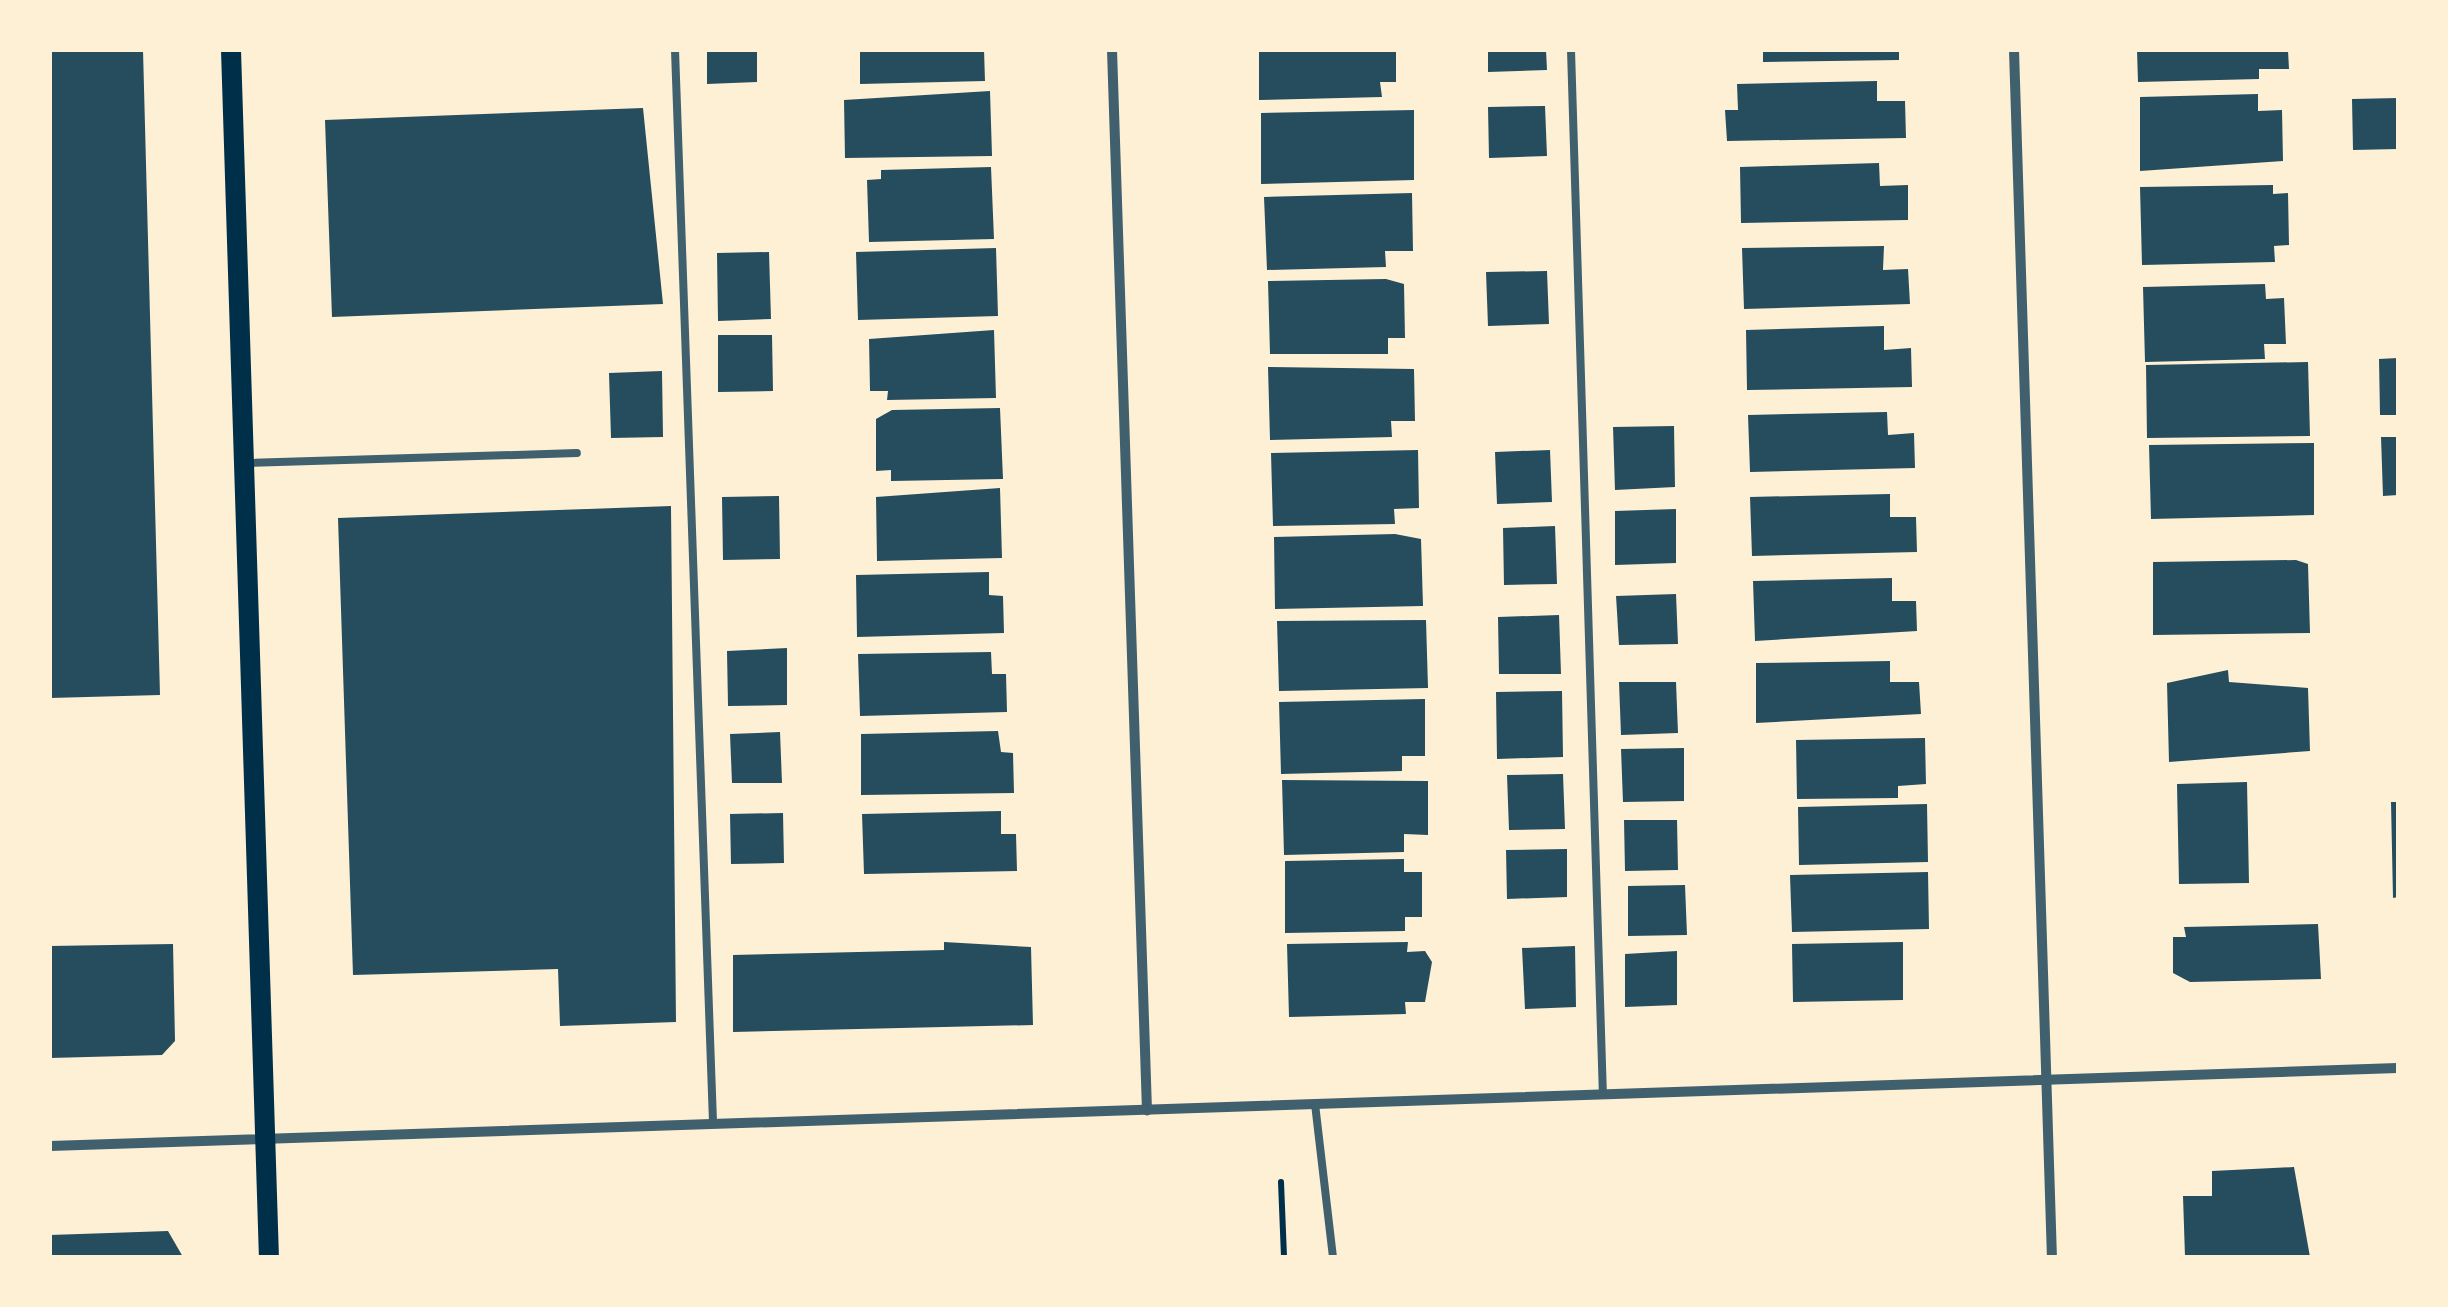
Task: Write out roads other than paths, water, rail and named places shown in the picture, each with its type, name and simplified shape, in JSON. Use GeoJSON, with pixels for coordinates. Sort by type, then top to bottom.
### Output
{"type":"FeatureCollection","features":[{"type":"Feature","properties":{"kind":"main road"},"geometry":{"type":"LineString","coordinates":[[231,50],[269,1257]]}},
{"type":"Feature","properties":{"kind":"street"},"geometry":{"type":"LineString","coordinates":[[1112,50],[1148,1110]]}},
{"type":"Feature","properties":{"kind":"street"},"geometry":{"type":"LineString","coordinates":[[2014,50],[2052,1257]]}},
{"type":"Feature","properties":{"kind":"street"},"geometry":{"type":"LineString","coordinates":[[50,1146],[2398,1068]]}},
{"type":"Feature","properties":{"kind":"lane"},"geometry":{"type":"LineString","coordinates":[[675,50],[714,1124]]}},
{"type":"Feature","properties":{"kind":"lane"},"geometry":{"type":"LineString","coordinates":[[1570,50],[1603,1094]]}},
{"type":"Feature","properties":{"kind":"lane"},"geometry":{"type":"LineString","coordinates":[[244,463],[576,454]]}},
{"type":"Feature","properties":{"kind":"lane"},"geometry":{"type":"LineString","coordinates":[[1315,1104],[1333,1257]]}}]}
